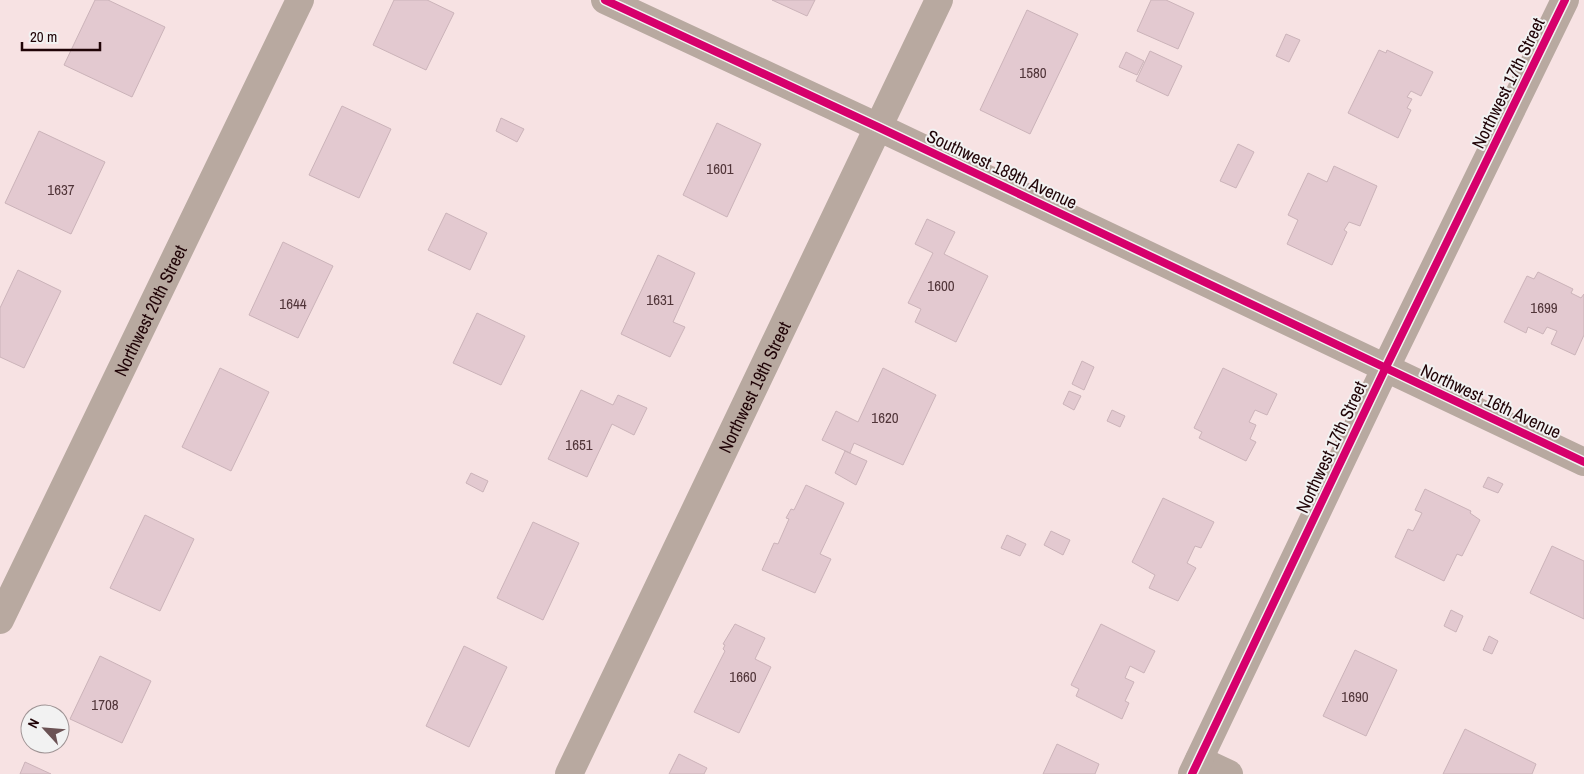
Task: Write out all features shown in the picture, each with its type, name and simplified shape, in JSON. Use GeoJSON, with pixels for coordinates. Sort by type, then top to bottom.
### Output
{"type":"FeatureCollection","features":[{"type":"Feature","properties":{"kind":"street","name":"Northwest 20th Street"},"geometry":{"type":"LineString","coordinates":[[0,620],[300,0]]}},
{"type":"Feature","properties":{"kind":"street","name":"Southwest 189th Avenue"},"geometry":{"type":"LineString","coordinates":[[605,0],[1386,368]]}},
{"type":"Feature","properties":{"kind":"street","name":"Northwest 19th Street"},"geometry":{"type":"LineString","coordinates":[[569,774],[939,0]]}},
{"type":"Feature","properties":{"kind":"street","name":"Northwest 17th Street"},"geometry":{"type":"LineString","coordinates":[[1196,767],[1386,368],[1565,0]]}},
{"type":"Feature","properties":{"kind":"street","name":"Northwest 16th Avenue"},"geometry":{"type":"LineString","coordinates":[[1386,368],[1584,462]]}},
{"type":"Feature","properties":{"kind":"street"},"geometry":{"type":"LineString","coordinates":[[1196,767],[1229,774]]}},
{"type":"Feature","properties":{"kind":"building"},"geometry":{"type":"Polygon","coordinates":[[[95,0],[108,0],[165,27],[132,97],[64,65],[95,0]]]}},
{"type":"Feature","properties":{"kind":"building"},"geometry":{"type":"Polygon","coordinates":[[[394,0],[427,0],[454,13],[426,70],[373,45],[394,0]]]}},
{"type":"Feature","properties":{"kind":"building"},"geometry":{"type":"Polygon","coordinates":[[[772,0],[815,0],[807,16],[772,0]]]}},
{"type":"Feature","properties":{"kind":"building"},"geometry":{"type":"Polygon","coordinates":[[[1151,0],[1166,0],[1194,13],[1178,49],[1137,31],[1151,0]]]}},
{"type":"Feature","properties":{"kind":"building"},"geometry":{"type":"Polygon","coordinates":[[[1027,10],[1078,34],[1030,134],[980,110],[1027,10]]]}},
{"type":"Feature","properties":{"kind":"building"},"geometry":{"type":"Polygon","coordinates":[[[1286,34],[1300,40],[1289,62],[1276,56],[1286,34]]]}},
{"type":"Feature","properties":{"kind":"building"},"geometry":{"type":"Polygon","coordinates":[[[1379,50],[1386,53],[1387,50],[1433,72],[1421,96],[1411,91],[1407,97],[1412,99],[1407,108],[1411,110],[1398,138],[1348,113],[1379,50]]]}},
{"type":"Feature","properties":{"kind":"building"},"geometry":{"type":"Polygon","coordinates":[[[1150,51],[1182,66],[1168,96],[1136,81],[1150,51]]]}},
{"type":"Feature","properties":{"kind":"building"},"geometry":{"type":"Polygon","coordinates":[[[1126,52],[1144,61],[1137,75],[1119,67],[1126,52]]]}},
{"type":"Feature","properties":{"kind":"building"},"geometry":{"type":"Polygon","coordinates":[[[342,106],[391,129],[359,198],[309,175],[342,106]]]}},
{"type":"Feature","properties":{"kind":"building"},"geometry":{"type":"Polygon","coordinates":[[[501,118],[524,129],[517,142],[496,131],[501,118]]]}},
{"type":"Feature","properties":{"kind":"building"},"geometry":{"type":"Polygon","coordinates":[[[717,123],[761,144],[727,217],[683,195],[717,123]]]}},
{"type":"Feature","properties":{"kind":"building"},"geometry":{"type":"Polygon","coordinates":[[[39,131],[105,162],[71,234],[5,203],[39,131]]]}},
{"type":"Feature","properties":{"kind":"building"},"geometry":{"type":"Polygon","coordinates":[[[1238,144],[1254,152],[1236,188],[1220,181],[1238,144]]]}},
{"type":"Feature","properties":{"kind":"building"},"geometry":{"type":"Polygon","coordinates":[[[1334,166],[1377,186],[1360,226],[1349,222],[1344,230],[1347,232],[1332,265],[1287,244],[1298,220],[1288,215],[1308,173],[1327,182],[1334,166]]]}},
{"type":"Feature","properties":{"kind":"building"},"geometry":{"type":"Polygon","coordinates":[[[446,213],[487,233],[470,270],[428,250],[446,213]]]}},
{"type":"Feature","properties":{"kind":"building"},"geometry":{"type":"Polygon","coordinates":[[[927,219],[955,232],[944,254],[988,276],[956,342],[915,322],[921,309],[908,303],[933,253],[915,244],[927,219]]]}},
{"type":"Feature","properties":{"kind":"building"},"geometry":{"type":"Polygon","coordinates":[[[283,242],[333,266],[298,338],[249,315],[283,242]]]}},
{"type":"Feature","properties":{"kind":"building"},"geometry":{"type":"Polygon","coordinates":[[[658,255],[695,273],[673,322],[685,327],[670,357],[621,334],[658,255]]]}},
{"type":"Feature","properties":{"kind":"building"},"geometry":{"type":"Polygon","coordinates":[[[18,270],[61,291],[24,368],[0,357],[0,308],[18,270]]]}},
{"type":"Feature","properties":{"kind":"building"},"geometry":{"type":"Polygon","coordinates":[[[1538,272],[1573,289],[1571,293],[1581,298],[1584,294],[1584,335],[1575,355],[1551,344],[1557,331],[1547,327],[1543,334],[1528,327],[1526,333],[1504,322],[1527,276],[1534,279],[1538,272]]]}},
{"type":"Feature","properties":{"kind":"building"},"geometry":{"type":"Polygon","coordinates":[[[477,313],[525,336],[501,385],[453,363],[477,313]]]}},
{"type":"Feature","properties":{"kind":"building"},"geometry":{"type":"Polygon","coordinates":[[[1082,361],[1094,367],[1084,390],[1072,384],[1082,361]]]}},
{"type":"Feature","properties":{"kind":"building"},"geometry":{"type":"Polygon","coordinates":[[[220,368],[269,392],[231,471],[182,447],[220,368]]]}},
{"type":"Feature","properties":{"kind":"building"},"geometry":{"type":"Polygon","coordinates":[[[883,368],[936,395],[903,465],[854,443],[850,453],[822,440],[836,411],[858,422],[883,368]]]}},
{"type":"Feature","properties":{"kind":"building"},"geometry":{"type":"Polygon","coordinates":[[[1223,368],[1277,394],[1267,415],[1255,410],[1249,422],[1256,425],[1250,439],[1256,442],[1246,461],[1199,438],[1202,432],[1194,428],[1223,368]]]}},
{"type":"Feature","properties":{"kind":"building"},"geometry":{"type":"Polygon","coordinates":[[[581,390],[613,405],[618,395],[647,408],[634,435],[612,424],[587,477],[548,459],[581,390]]]}},
{"type":"Feature","properties":{"kind":"building"},"geometry":{"type":"Polygon","coordinates":[[[1069,391],[1081,396],[1074,410],[1063,404],[1069,391]]]}},
{"type":"Feature","properties":{"kind":"building"},"geometry":{"type":"Polygon","coordinates":[[[1112,410],[1125,416],[1120,427],[1107,421],[1112,410]]]}},
{"type":"Feature","properties":{"kind":"building"},"geometry":{"type":"Polygon","coordinates":[[[845,451],[867,461],[856,485],[835,473],[845,451]]]}},
{"type":"Feature","properties":{"kind":"building"},"geometry":{"type":"Polygon","coordinates":[[[471,473],[488,481],[483,492],[466,483],[471,473]]]}},
{"type":"Feature","properties":{"kind":"building"},"geometry":{"type":"Polygon","coordinates":[[[1488,477],[1503,484],[1498,493],[1483,487],[1488,477]]]}},
{"type":"Feature","properties":{"kind":"building"},"geometry":{"type":"Polygon","coordinates":[[[806,485],[844,503],[820,554],[831,559],[815,593],[762,570],[774,543],[778,544],[789,519],[786,518],[791,509],[794,510],[806,485]]]}},
{"type":"Feature","properties":{"kind":"building"},"geometry":{"type":"Polygon","coordinates":[[[1425,489],[1471,511],[1470,513],[1480,520],[1462,556],[1457,554],[1444,581],[1395,557],[1408,529],[1413,531],[1422,513],[1415,510],[1425,489]]]}},
{"type":"Feature","properties":{"kind":"building"},"geometry":{"type":"Polygon","coordinates":[[[1163,498],[1214,522],[1201,548],[1195,546],[1187,563],[1196,568],[1178,601],[1149,588],[1155,575],[1132,562],[1163,498]]]}},
{"type":"Feature","properties":{"kind":"building"},"geometry":{"type":"Polygon","coordinates":[[[145,515],[194,539],[160,611],[110,588],[145,515]]]}},
{"type":"Feature","properties":{"kind":"building"},"geometry":{"type":"Polygon","coordinates":[[[533,522],[579,543],[543,620],[497,598],[533,522]]]}},
{"type":"Feature","properties":{"kind":"building"},"geometry":{"type":"Polygon","coordinates":[[[1051,531],[1070,540],[1063,555],[1044,545],[1051,531]]]}},
{"type":"Feature","properties":{"kind":"building"},"geometry":{"type":"Polygon","coordinates":[[[1007,535],[1026,544],[1020,556],[1001,548],[1007,535]]]}},
{"type":"Feature","properties":{"kind":"building"},"geometry":{"type":"Polygon","coordinates":[[[1552,546],[1584,561],[1584,619],[1530,593],[1552,546]]]}},
{"type":"Feature","properties":{"kind":"building"},"geometry":{"type":"Polygon","coordinates":[[[1451,610],[1463,616],[1456,632],[1444,626],[1451,610]]]}},
{"type":"Feature","properties":{"kind":"building"},"geometry":{"type":"Polygon","coordinates":[[[735,624],[765,638],[755,659],[771,667],[739,733],[694,712],[725,651],[723,649],[725,645],[723,644],[735,624]]]}},
{"type":"Feature","properties":{"kind":"building"},"geometry":{"type":"Polygon","coordinates":[[[1101,624],[1155,651],[1144,673],[1130,666],[1125,678],[1134,682],[1125,701],[1129,703],[1122,719],[1076,696],[1079,689],[1071,685],[1101,624]]]}},
{"type":"Feature","properties":{"kind":"building"},"geometry":{"type":"Polygon","coordinates":[[[1489,636],[1498,641],[1492,654],[1483,650],[1489,636]]]}},
{"type":"Feature","properties":{"kind":"building"},"geometry":{"type":"Polygon","coordinates":[[[464,646],[507,667],[469,747],[426,726],[464,646]]]}},
{"type":"Feature","properties":{"kind":"building"},"geometry":{"type":"Polygon","coordinates":[[[1355,650],[1397,670],[1366,736],[1323,716],[1355,650]]]}},
{"type":"Feature","properties":{"kind":"building"},"geometry":{"type":"Polygon","coordinates":[[[100,656],[151,681],[122,743],[70,719],[100,656]]]}},
{"type":"Feature","properties":{"kind":"building"},"geometry":{"type":"Polygon","coordinates":[[[1465,729],[1536,764],[1532,774],[1443,774],[1465,729]]]}},
{"type":"Feature","properties":{"kind":"building"},"geometry":{"type":"Polygon","coordinates":[[[1057,744],[1099,764],[1095,774],[1043,774],[1057,744]]]}},
{"type":"Feature","properties":{"kind":"building"},"geometry":{"type":"Polygon","coordinates":[[[679,754],[707,768],[704,774],[669,774],[679,754]]]}},
{"type":"Feature","properties":{"kind":"building"},"geometry":{"type":"Polygon","coordinates":[[[25,762],[51,774],[20,774],[25,762]]]}},
{"type":"Feature","properties":{"kind":"cycle path"},"geometry":{"type":"LineString","coordinates":[[605,0],[878,127],[1584,462]]}},
{"type":"Feature","properties":{"kind":"cycle path"},"geometry":{"type":"LineString","coordinates":[[1192,774],[1386,367],[1565,0]]}}]}
